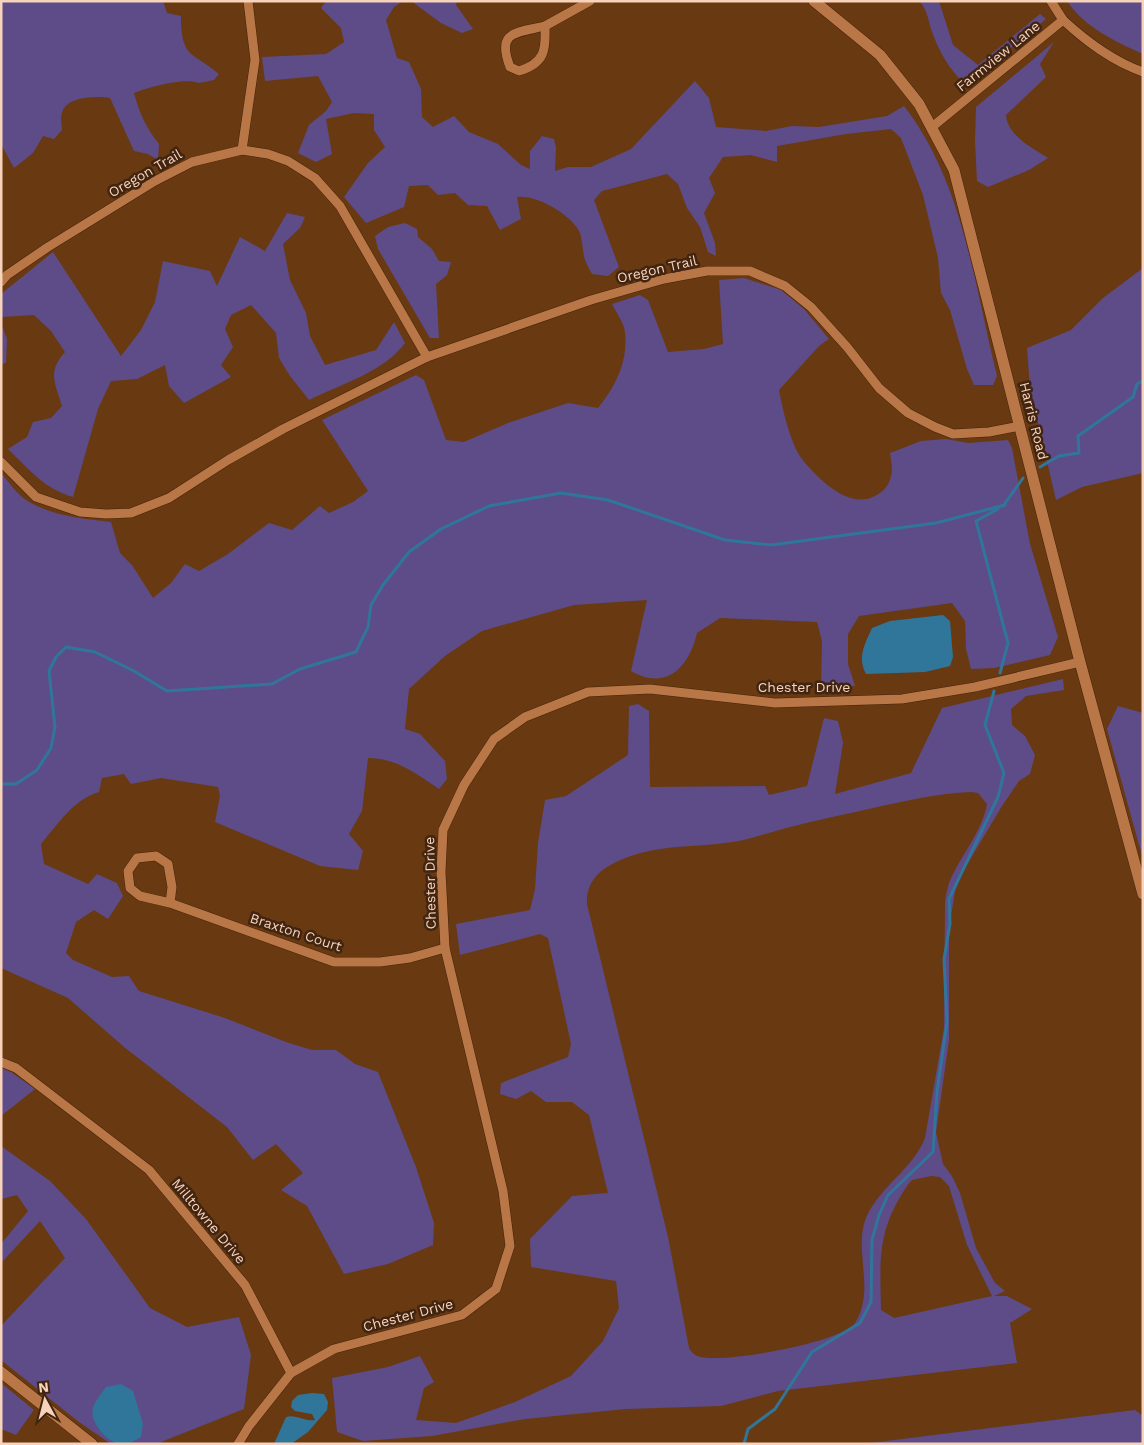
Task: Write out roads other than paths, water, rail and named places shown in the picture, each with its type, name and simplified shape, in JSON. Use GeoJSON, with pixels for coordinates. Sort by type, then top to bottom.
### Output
{"type":"FeatureCollection","features":[{"type":"Feature","properties":{"kind":"street"},"geometry":{"type":"LineString","coordinates":[[242,150],[255,60],[248,1]]}},
{"type":"Feature","properties":{"kind":"street"},"geometry":{"type":"LineString","coordinates":[[545,26],[546,45],[543,55],[536,63],[519,71],[510,67],[504,52],[504,43],[509,36],[545,26],[590,1]]}},
{"type":"Feature","properties":{"kind":"street","name":"Harris Road"},"geometry":{"type":"LineString","coordinates":[[814,1],[880,55],[919,104],[954,170],[1080,662],[1143,894]]}},
{"type":"Feature","properties":{"kind":"street"},"geometry":{"type":"LineString","coordinates":[[1051,1],[1063,20],[1101,51],[1127,66],[1143,72]]}},
{"type":"Feature","properties":{"kind":"street","name":"Farmview Lane"},"geometry":{"type":"LineString","coordinates":[[932,127],[1063,20]]}},
{"type":"Feature","properties":{"kind":"street","name":"Oregon Trail"},"geometry":{"type":"LineString","coordinates":[[1,282],[7,275],[48,247],[156,181],[192,162],[242,150],[268,154],[288,161],[315,178],[340,206],[428,357]]}},
{"type":"Feature","properties":{"kind":"street","name":"Oregon Trail"},"geometry":{"type":"LineString","coordinates":[[1,462],[36,497],[80,512],[131,513],[169,498],[228,460],[283,429],[428,357],[591,300],[664,279],[707,271],[750,271],[785,286],[811,307],[847,347],[878,388],[908,414],[953,434],[989,432],[1020,426]]}},
{"type":"Feature","properties":{"kind":"street","name":"Chester Drive"},"geometry":{"type":"LineString","coordinates":[[291,1373],[334,1349],[462,1315],[496,1289],[510,1246],[503,1191],[445,948],[441,872],[443,830],[464,785],[494,739],[525,717],[588,692],[650,689],[775,703],[902,699],[975,687],[1080,662]]}},
{"type":"Feature","properties":{"kind":"street","name":"Braxton Court"},"geometry":{"type":"LineString","coordinates":[[170,903],[172,887],[168,864],[156,856],[137,858],[128,871],[130,888],[140,896],[170,903],[334,962],[380,962],[445,948]]}},
{"type":"Feature","properties":{"kind":"street","name":"Milltowne Drive"},"geometry":{"type":"LineString","coordinates":[[1,1062],[16,1068],[149,1170],[245,1285],[291,1373]]}},
{"type":"Feature","properties":{"kind":"street"},"geometry":{"type":"LineString","coordinates":[[1,1372],[92,1444]]}},
{"type":"Feature","properties":{"kind":"street"},"geometry":{"type":"LineString","coordinates":[[238,1444],[249,1426],[291,1373]]}},
{"type":"Feature","properties":{"kind":"water"},"geometry":{"type":"Polygon","coordinates":[[[943,615],[950,621],[953,657],[950,666],[925,672],[866,674],[863,668],[862,656],[872,628],[890,621],[943,615]]]}},
{"type":"Feature","properties":{"kind":"water"},"geometry":{"type":"Polygon","coordinates":[[[121,1384],[133,1391],[143,1424],[141,1437],[131,1442],[119,1444],[104,1435],[96,1424],[92,1413],[95,1403],[106,1387],[121,1384]]]}},
{"type":"Feature","properties":{"kind":"water"},"geometry":{"type":"Polygon","coordinates":[[[324,1394],[328,1402],[327,1410],[308,1432],[291,1444],[274,1444],[286,1417],[293,1416],[315,1420],[312,1414],[295,1411],[291,1407],[292,1401],[298,1395],[324,1394]]]}},
{"type":"Feature","properties":{"kind":"waterway"},"geometry":{"type":"LineString","coordinates":[[1040,467],[1059,456],[1079,453],[1078,436],[1133,397],[1137,384],[1143,381]]}},
{"type":"Feature","properties":{"kind":"waterway"},"geometry":{"type":"LineString","coordinates":[[1003,506],[1023,478]]}},
{"type":"Feature","properties":{"kind":"waterway"},"geometry":{"type":"LineString","coordinates":[[1,784],[16,784],[37,770],[51,748],[55,727],[49,671],[56,657],[66,647],[95,652],[134,671],[167,691],[272,684],[300,669],[356,652],[368,627],[371,605],[383,585],[409,552],[441,529],[489,506],[561,493],[608,500],[725,540],[771,545],[936,523],[1005,505]]}},
{"type":"Feature","properties":{"kind":"waterway"},"geometry":{"type":"LineString","coordinates":[[998,509],[976,521],[1008,643],[1000,673]]}},
{"type":"Feature","properties":{"kind":"waterway"},"geometry":{"type":"LineString","coordinates":[[744,1444],[748,1429],[775,1409],[812,1352],[860,1323],[871,1302],[872,1240],[879,1215],[888,1195],[933,1152],[937,1092],[947,1022],[944,959],[950,924],[949,899],[998,797],[1004,773],[985,725],[994,691]]}}]}
